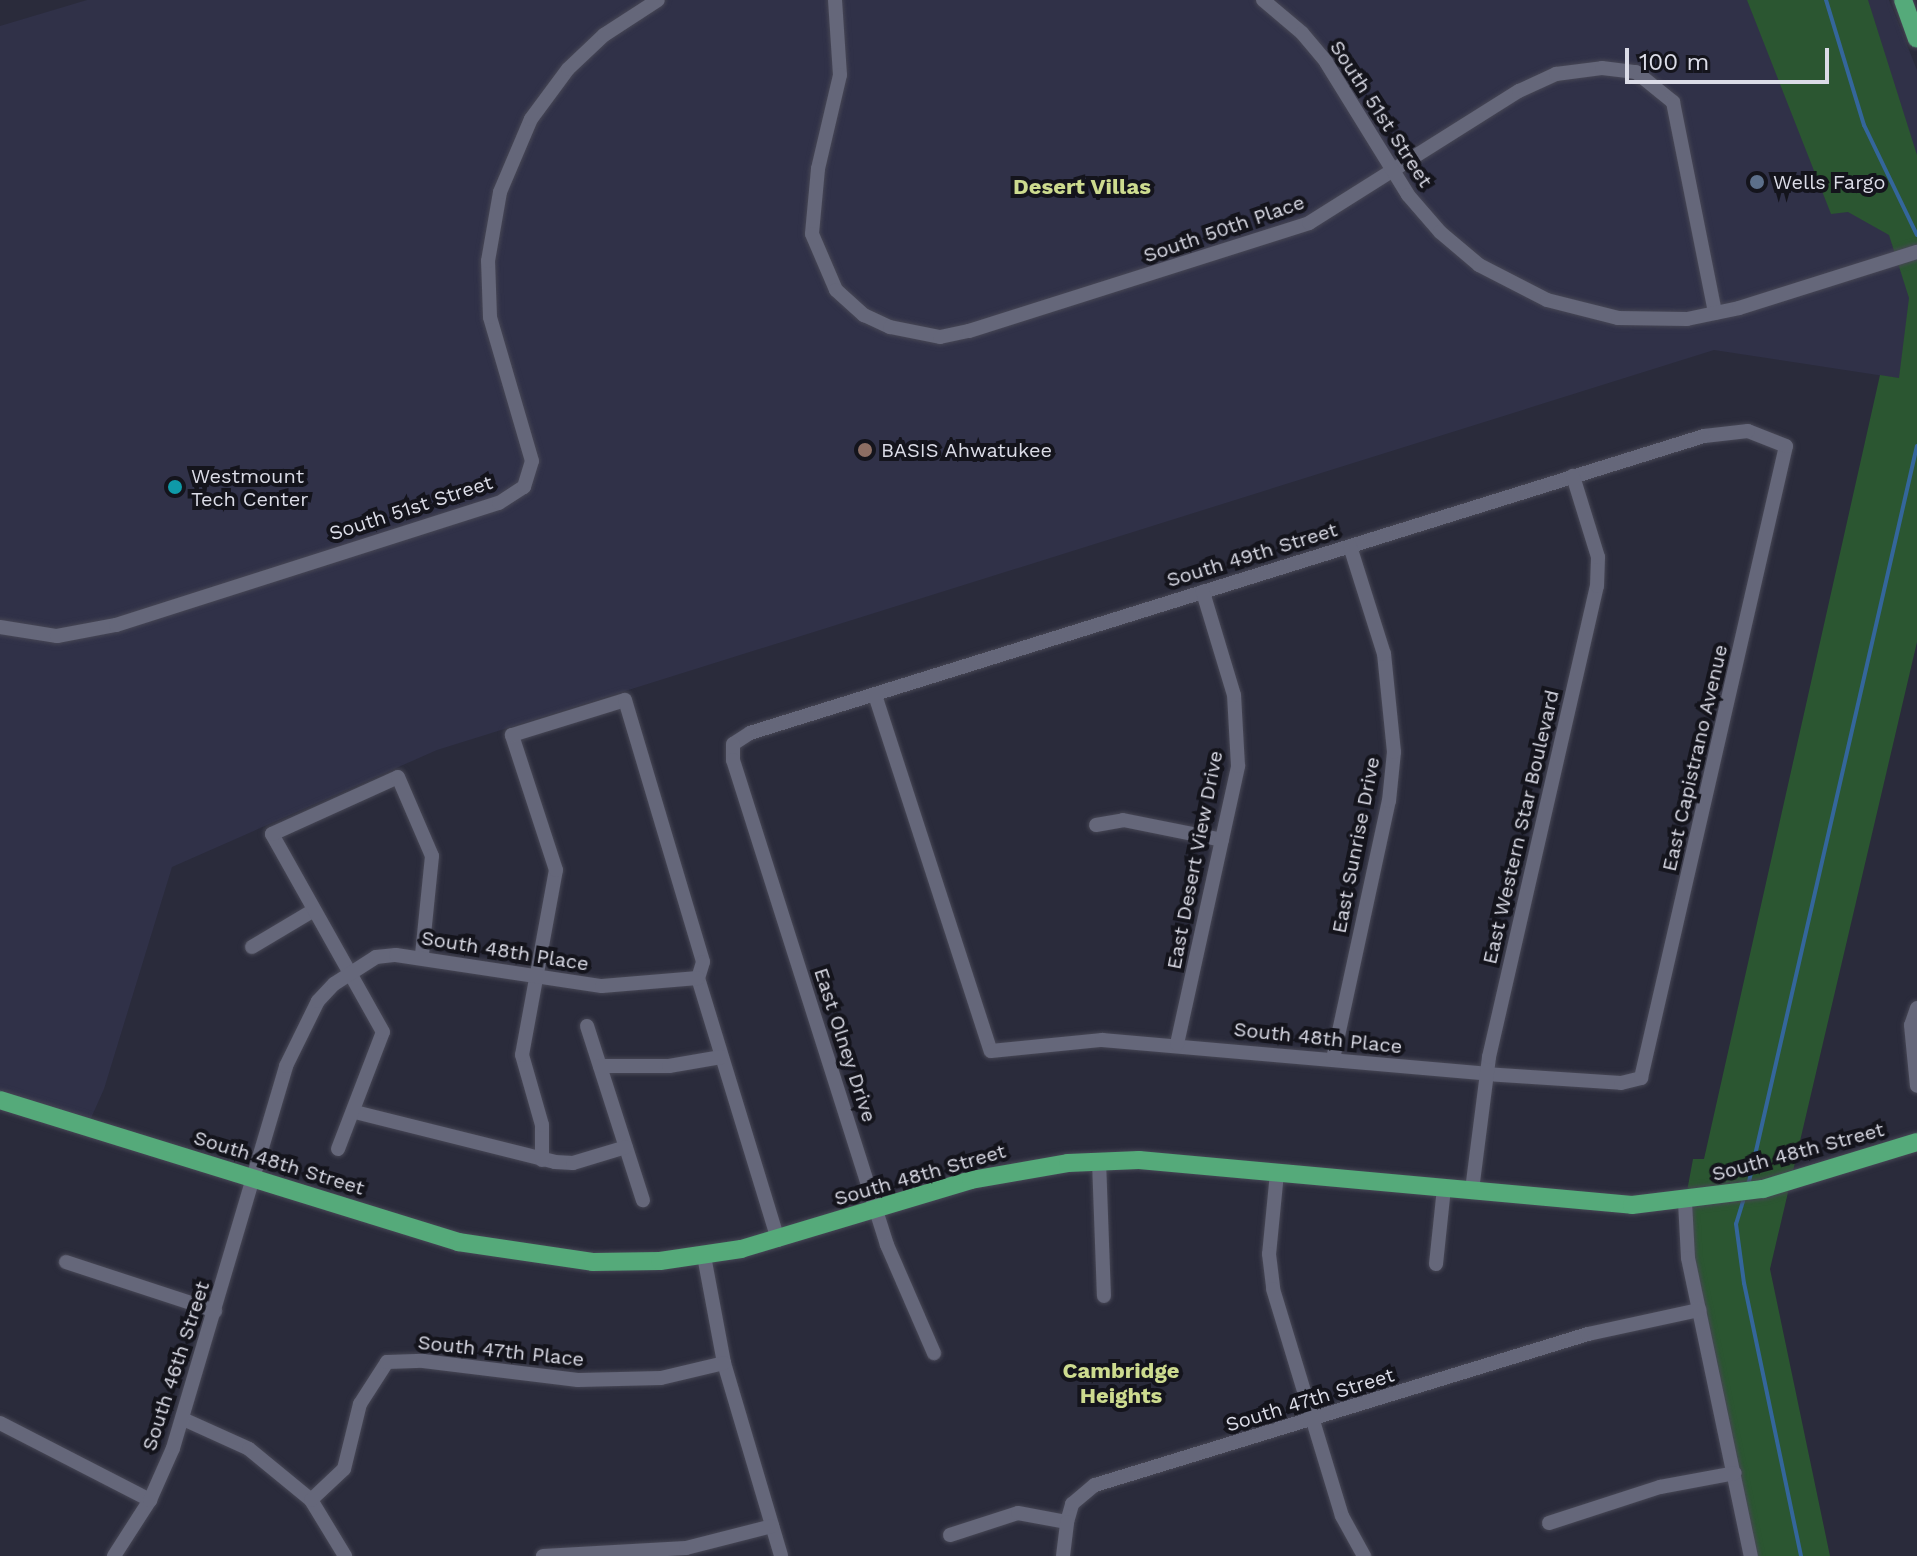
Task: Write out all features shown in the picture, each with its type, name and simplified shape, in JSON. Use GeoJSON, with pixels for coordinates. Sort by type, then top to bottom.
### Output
{"type":"FeatureCollection","features":[{"type":"Feature","properties":{"kind":"main road"},"geometry":{"type":"LineString","coordinates":[[1903,0],[1917,39]]}},
{"type":"Feature","properties":{"kind":"main road","name":"South 48th Street"},"geometry":{"type":"LineString","coordinates":[[0,1100],[503,1252],[593,1262],[704,1256],[778,1240],[1020,1169],[1099,1161],[1277,1173],[1632,1205],[1717,1199],[1763,1189],[1917,1142]]}},
{"type":"Feature","properties":{"kind":"street","name":"South 51st Street"},"geometry":{"type":"LineString","coordinates":[[0,627],[57,636],[116,625],[499,503],[524,487],[532,461],[493,339],[489,304],[488,261],[500,192],[516,146],[568,69],[604,35],[658,0]]}},
{"type":"Feature","properties":{"kind":"street","name":"South 50th Place"},"geometry":{"type":"LineString","coordinates":[[835,0],[840,75],[818,169],[812,234],[836,290],[864,315],[890,327],[940,337],[1180,266],[1309,223],[1390,168],[1543,79],[1602,68],[1636,72],[1663,91],[1678,117],[1715,313]]}},
{"type":"Feature","properties":{"kind":"street","name":"South 51st Street"},"geometry":{"type":"LineString","coordinates":[[1263,0],[1302,33],[1326,62],[1390,168],[1458,249],[1529,293],[1618,318],[1660,321],[1715,313],[1917,252]]}},
{"type":"Feature","properties":{"kind":"street","name":"South 49th Street"},"geometry":{"type":"LineString","coordinates":[[733,744],[750,733],[1573,476],[1725,433],[1748,431],[1786,446]]}},
{"type":"Feature","properties":{"kind":"street","name":"East Capistrano Avenue"},"geometry":{"type":"LineString","coordinates":[[1641,1078],[1786,446]]}},
{"type":"Feature","properties":{"kind":"street","name":"East Western Star Boulevard"},"geometry":{"type":"LineString","coordinates":[[1472,1190],[1487,1074],[1597,586],[1598,557],[1573,476]]}},
{"type":"Feature","properties":{"kind":"street","name":"East Sunrise Drive"},"geometry":{"type":"LineString","coordinates":[[1333,1059],[1389,801],[1394,752],[1384,654],[1350,546]]}},
{"type":"Feature","properties":{"kind":"street","name":"East Desert View Drive"},"geometry":{"type":"LineString","coordinates":[[1177,1044],[1222,840],[1240,729],[1203,592]]}},
{"type":"Feature","properties":{"kind":"street","name":"South 48th Place"},"geometry":{"type":"LineString","coordinates":[[875,695],[991,1051],[1102,1040],[1177,1044],[1487,1074],[1621,1083],[1641,1078]]}},
{"type":"Feature","properties":{"kind":"street"},"geometry":{"type":"LineString","coordinates":[[542,1160],[542,1125],[522,1055],[556,870],[512,735],[625,700],[703,962],[698,978],[778,1240]]}},
{"type":"Feature","properties":{"kind":"street","name":"East Olney Drive"},"geometry":{"type":"LineString","coordinates":[[733,744],[733,760],[876,1209],[899,1277],[934,1353]]}},
{"type":"Feature","properties":{"kind":"street"},"geometry":{"type":"LineString","coordinates":[[338,1149],[355,1112],[383,1032],[272,834],[398,777],[432,856],[422,955]]}},
{"type":"Feature","properties":{"kind":"street"},"geometry":{"type":"LineString","coordinates":[[1096,825],[1123,820],[1222,840]]}},
{"type":"Feature","properties":{"kind":"street"},"geometry":{"type":"LineString","coordinates":[[252,947],[314,910]]}},
{"type":"Feature","properties":{"kind":"street","name":"South 48th Place"},"geometry":{"type":"LineString","coordinates":[[253,1178],[286,1066],[318,1001],[350,971],[376,957],[422,955],[536,977],[631,987],[698,978]]}},
{"type":"Feature","properties":{"kind":"street"},"geometry":{"type":"LineString","coordinates":[[1917,1008],[1911,1025],[1917,1086]]}},
{"type":"Feature","properties":{"kind":"street"},"geometry":{"type":"LineString","coordinates":[[587,1026],[643,1200]]}},
{"type":"Feature","properties":{"kind":"street"},"geometry":{"type":"LineString","coordinates":[[600,1066],[669,1066],[721,1057]]}},
{"type":"Feature","properties":{"kind":"street"},"geometry":{"type":"LineString","coordinates":[[355,1112],[542,1160],[573,1163],[626,1147]]}},
{"type":"Feature","properties":{"kind":"street"},"geometry":{"type":"LineString","coordinates":[[1099,1161],[1104,1296]]}},
{"type":"Feature","properties":{"kind":"street"},"geometry":{"type":"LineString","coordinates":[[1277,1173],[1269,1254],[1273,1289],[1342,1516],[1364,1556]]}},
{"type":"Feature","properties":{"kind":"street","name":"South 46th Street"},"geometry":{"type":"LineString","coordinates":[[114,1556],[150,1500],[183,1419],[253,1178]]}},
{"type":"Feature","properties":{"kind":"street"},"geometry":{"type":"LineString","coordinates":[[1436,1264],[1444,1188]]}},
{"type":"Feature","properties":{"kind":"street"},"geometry":{"type":"LineString","coordinates":[[1685,1202],[1688,1258],[1751,1556]]}},
{"type":"Feature","properties":{"kind":"street"},"geometry":{"type":"LineString","coordinates":[[704,1256],[724,1363],[781,1556]]}},
{"type":"Feature","properties":{"kind":"street"},"geometry":{"type":"LineString","coordinates":[[66,1262],[215,1311]]}},
{"type":"Feature","properties":{"kind":"street","name":"South 47th Street"},"geometry":{"type":"LineString","coordinates":[[1067,1522],[1072,1504],[1095,1485],[1588,1334],[1699,1310]]}},
{"type":"Feature","properties":{"kind":"street","name":"South 47th Place"},"geometry":{"type":"LineString","coordinates":[[311,1500],[344,1469],[360,1404],[387,1362],[423,1361],[578,1380],[661,1378],[724,1363]]}},
{"type":"Feature","properties":{"kind":"street"},"geometry":{"type":"LineString","coordinates":[[183,1419],[249,1449],[311,1500],[345,1556]]}},
{"type":"Feature","properties":{"kind":"street"},"geometry":{"type":"LineString","coordinates":[[0,1423],[150,1500]]}},
{"type":"Feature","properties":{"kind":"street"},"geometry":{"type":"LineString","coordinates":[[1549,1523],[1660,1487],[1735,1473]]}},
{"type":"Feature","properties":{"kind":"street"},"geometry":{"type":"LineString","coordinates":[[950,1535],[1018,1513],[1067,1522],[1063,1556]]}},
{"type":"Feature","properties":{"kind":"street"},"geometry":{"type":"LineString","coordinates":[[543,1556],[686,1548],[772,1526]]}},
{"type":"Feature","properties":{"kind":"shaded area"},"geometry":{"type":"Polygon","coordinates":[[[87,0],[1889,0],[1917,70],[1917,381],[1714,350],[437,750],[172,867],[104,1089],[87,1127],[0,1100],[0,26],[87,0]]]}},
{"type":"Feature","properties":{"kind":"green space"},"geometry":{"type":"Polygon","coordinates":[[[1747,0],[1868,0],[1917,155],[1917,642],[1770,1269],[1830,1556],[1751,1556],[1688,1258],[1685,1202],[1693,1159],[1704,1159],[1880,375],[1899,378],[1909,298],[1889,235],[1848,212],[1831,214],[1747,0]]]}},
{"type":"Feature","properties":{"kind":"waterway"},"geometry":{"type":"LineString","coordinates":[[1826,0],[1864,125],[1917,235]]}},
{"type":"Feature","properties":{"kind":"waterway"},"geometry":{"type":"LineString","coordinates":[[1748,1186],[1917,446]]}},
{"type":"Feature","properties":{"kind":"waterway"},"geometry":{"type":"LineString","coordinates":[[1744,1198],[1736,1224],[1744,1283],[1801,1556]]}},
{"type":"Feature","properties":{"kind":"place","name":"Wells Fargo"},"geometry":{"type":"Point","coordinates":[1757,182]}},
{"type":"Feature","properties":{"kind":"place","name":"BASIS Ahwatukee"},"geometry":{"type":"Point","coordinates":[865,450]}},
{"type":"Feature","properties":{"kind":"place","name":"Westmount Tech Center"},"geometry":{"type":"Point","coordinates":[175,487]}},
{"type":"Feature","properties":{"kind":"district","name":"Desert Villas"},"geometry":{"type":"Point","coordinates":[1082,187]}},
{"type":"Feature","properties":{"kind":"district","name":"Cambridge Heights"},"geometry":{"type":"Point","coordinates":[1121,1382]}}]}
